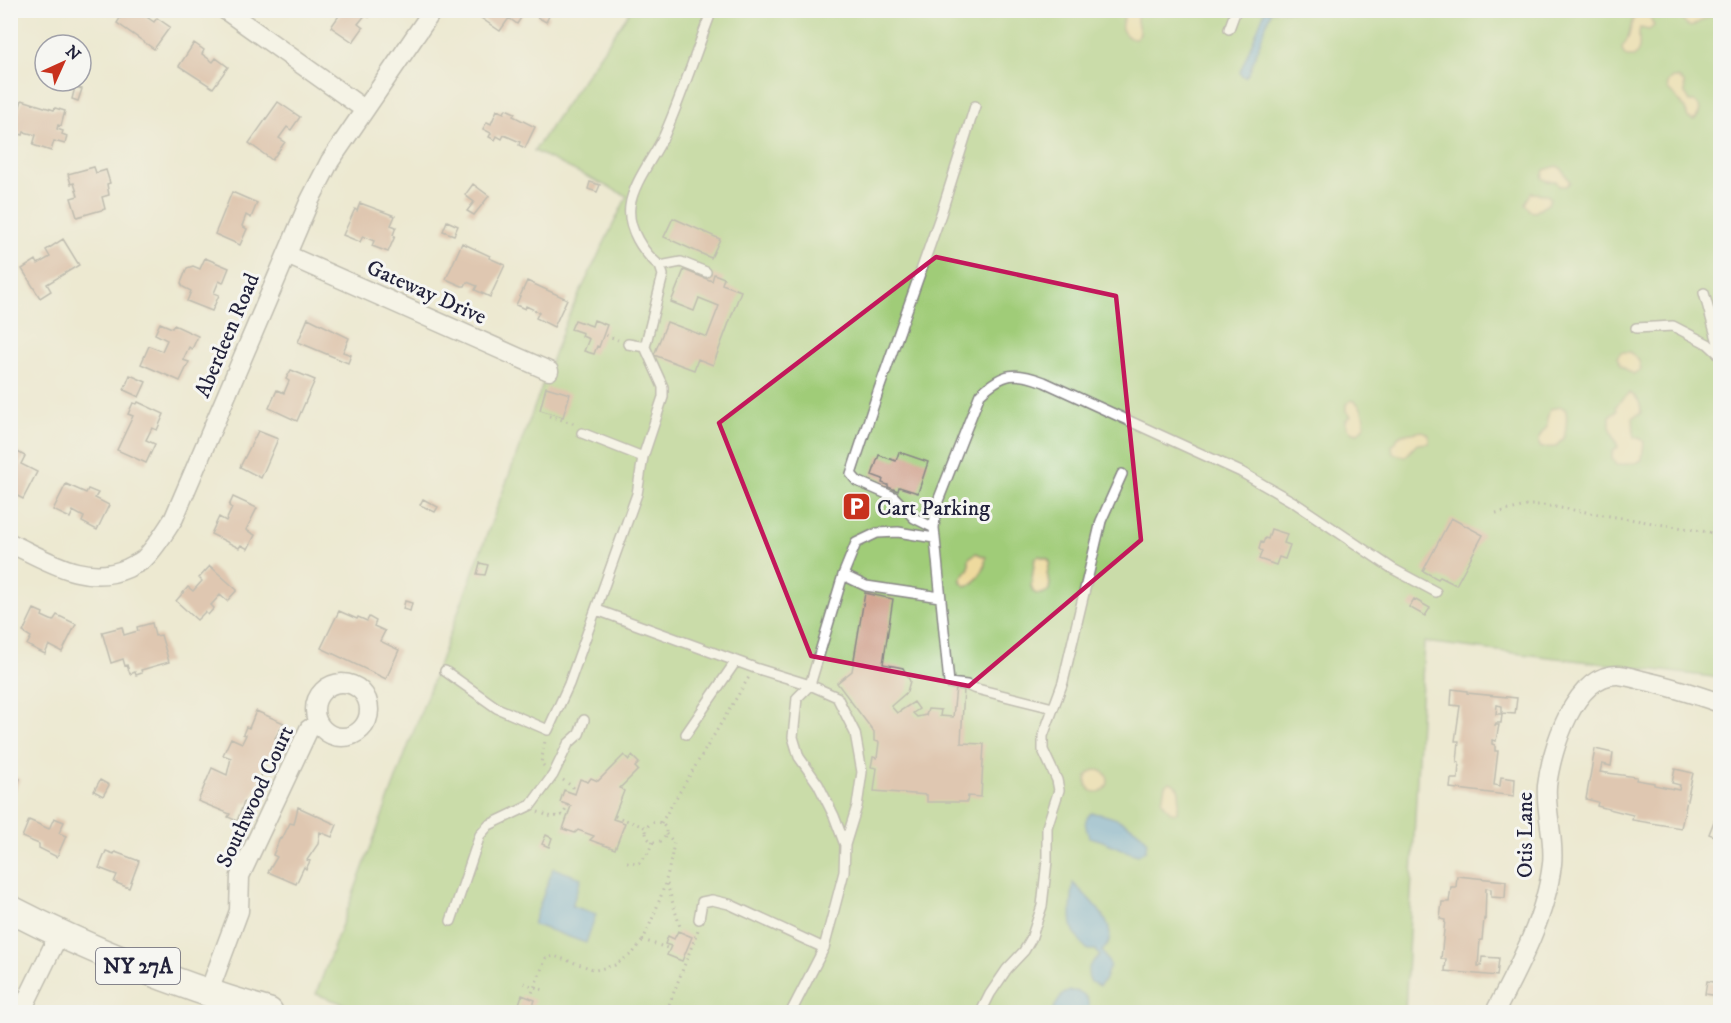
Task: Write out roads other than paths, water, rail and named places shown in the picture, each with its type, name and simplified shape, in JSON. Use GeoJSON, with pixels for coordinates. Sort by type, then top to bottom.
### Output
{"type":"FeatureCollection","features":[{"type":"Feature","properties":{"kind":"main road","name":"NY 27A"},"geometry":{"type":"LineString","coordinates":[[10,909],[58,934],[208,994],[270,1012]]}},
{"type":"Feature","properties":{"kind":"street"},"geometry":{"type":"LineString","coordinates":[[225,10],[364,109]]}},
{"type":"Feature","properties":{"kind":"street","name":"Aberdeen Road"},"geometry":{"type":"LineString","coordinates":[[10,543],[61,568],[93,576],[117,573],[142,561],[159,542],[174,518],[330,161],[433,10]]}},
{"type":"Feature","properties":{"kind":"street","name":"Gateway Drive"},"geometry":{"type":"LineString","coordinates":[[287,255],[549,371]]}},
{"type":"Feature","properties":{"kind":"street","name":"Otis Lane"},"geometry":{"type":"LineString","coordinates":[[1495,1012],[1545,905],[1553,861],[1547,786],[1556,748],[1570,711],[1582,693],[1602,679],[1618,675],[1677,688],[1720,703]]}},
{"type":"Feature","properties":{"kind":"street","name":"Southwood Court"},"geometry":{"type":"LineString","coordinates":[[208,994],[239,911],[240,876],[309,729],[319,724]]}},
{"type":"Feature","properties":{"kind":"street"},"geometry":{"type":"LineString","coordinates":[[21,1012],[58,934]]}},
{"type":"Feature","properties":{"kind":"lane"},"geometry":{"type":"LineString","coordinates":[[445,671],[497,708],[549,730],[569,684],[637,494],[643,457],[663,397],[663,387],[645,347],[663,275],[660,266],[652,259],[633,232],[630,207],[641,176],[664,137],[712,10]]}},
{"type":"Feature","properties":{"kind":"lane"},"geometry":{"type":"LineString","coordinates":[[1229,29],[1236,10]]}},
{"type":"Feature","properties":{"kind":"lane"},"geometry":{"type":"LineString","coordinates":[[934,533],[914,518],[894,497],[857,481],[851,474],[941,214],[975,106]]}},
{"type":"Feature","properties":{"kind":"lane"},"geometry":{"type":"LineString","coordinates":[[660,266],[681,262],[706,272]]}},
{"type":"Feature","properties":{"kind":"lane"},"geometry":{"type":"LineString","coordinates":[[1704,293],[1720,350]]}},
{"type":"Feature","properties":{"kind":"lane"},"geometry":{"type":"LineString","coordinates":[[1636,328],[1673,326],[1708,344],[1720,355]]}},
{"type":"Feature","properties":{"kind":"lane"},"geometry":{"type":"LineString","coordinates":[[628,344],[645,347]]}},
{"type":"Feature","properties":{"kind":"lane"},"geometry":{"type":"LineString","coordinates":[[1053,708],[967,685],[949,683],[934,533],[936,506],[980,394],[993,382],[1006,377],[1023,374],[1110,411],[1241,472],[1295,502],[1393,569],[1436,592]]}},
{"type":"Feature","properties":{"kind":"lane"},"geometry":{"type":"LineString","coordinates":[[582,433],[643,457]]}},
{"type":"Feature","properties":{"kind":"lane"},"geometry":{"type":"LineString","coordinates":[[981,1012],[1007,969],[1024,951],[1031,939],[1042,906],[1047,861],[1047,827],[1059,790],[1057,780],[1043,750],[1043,736],[1063,682],[1101,521],[1122,474]]}},
{"type":"Feature","properties":{"kind":"lane"},"geometry":{"type":"LineString","coordinates":[[845,845],[818,784],[799,757],[794,737],[797,698],[810,685],[843,575],[856,543],[877,533],[934,533]]}},
{"type":"Feature","properties":{"kind":"lane"},"geometry":{"type":"LineString","coordinates":[[843,575],[866,586],[940,597]]}},
{"type":"Feature","properties":{"kind":"lane"},"geometry":{"type":"LineString","coordinates":[[597,610],[755,668],[810,685],[837,697],[855,733],[862,772],[857,806],[845,845],[844,872],[824,948],[791,1012]]}},
{"type":"Feature","properties":{"kind":"lane"},"geometry":{"type":"LineString","coordinates":[[686,734],[736,661]]}},
{"type":"Feature","properties":{"kind":"lane"},"geometry":{"type":"LineString","coordinates":[[451,921],[480,835],[489,825],[531,805],[554,775],[568,744],[579,734],[584,720]]}},
{"type":"Feature","properties":{"kind":"lane"},"geometry":{"type":"LineString","coordinates":[[699,919],[702,902],[712,900],[729,904],[824,948]]}},
{"type":"Feature","properties":{"kind":"water"},"geometry":{"type":"Polygon","coordinates":[[[1265,11],[1271,11],[1249,73],[1245,77],[1240,72],[1265,11]]]}},
{"type":"Feature","properties":{"kind":"water"},"geometry":{"type":"Polygon","coordinates":[[[1091,813],[1114,818],[1129,825],[1147,840],[1146,850],[1138,855],[1089,837],[1086,821],[1091,813]]]}},
{"type":"Feature","properties":{"kind":"water"},"geometry":{"type":"Polygon","coordinates":[[[553,868],[581,878],[572,906],[596,914],[586,943],[533,924],[553,868]]]}},
{"type":"Feature","properties":{"kind":"water"},"geometry":{"type":"Polygon","coordinates":[[[1073,883],[1096,906],[1108,924],[1110,934],[1108,943],[1102,951],[1110,965],[1104,981],[1099,986],[1091,982],[1088,970],[1100,956],[1096,950],[1088,950],[1080,942],[1072,927],[1073,883]]]}},
{"type":"Feature","properties":{"kind":"water"},"geometry":{"type":"Polygon","coordinates":[[[1070,991],[1079,992],[1086,997],[1087,1012],[1051,1012],[1063,994],[1070,991]]]}},
{"type":"Feature","properties":{"kind":"place","name":"Cart Parking"},"geometry":{"type":"Point","coordinates":[856,507]}}]}
